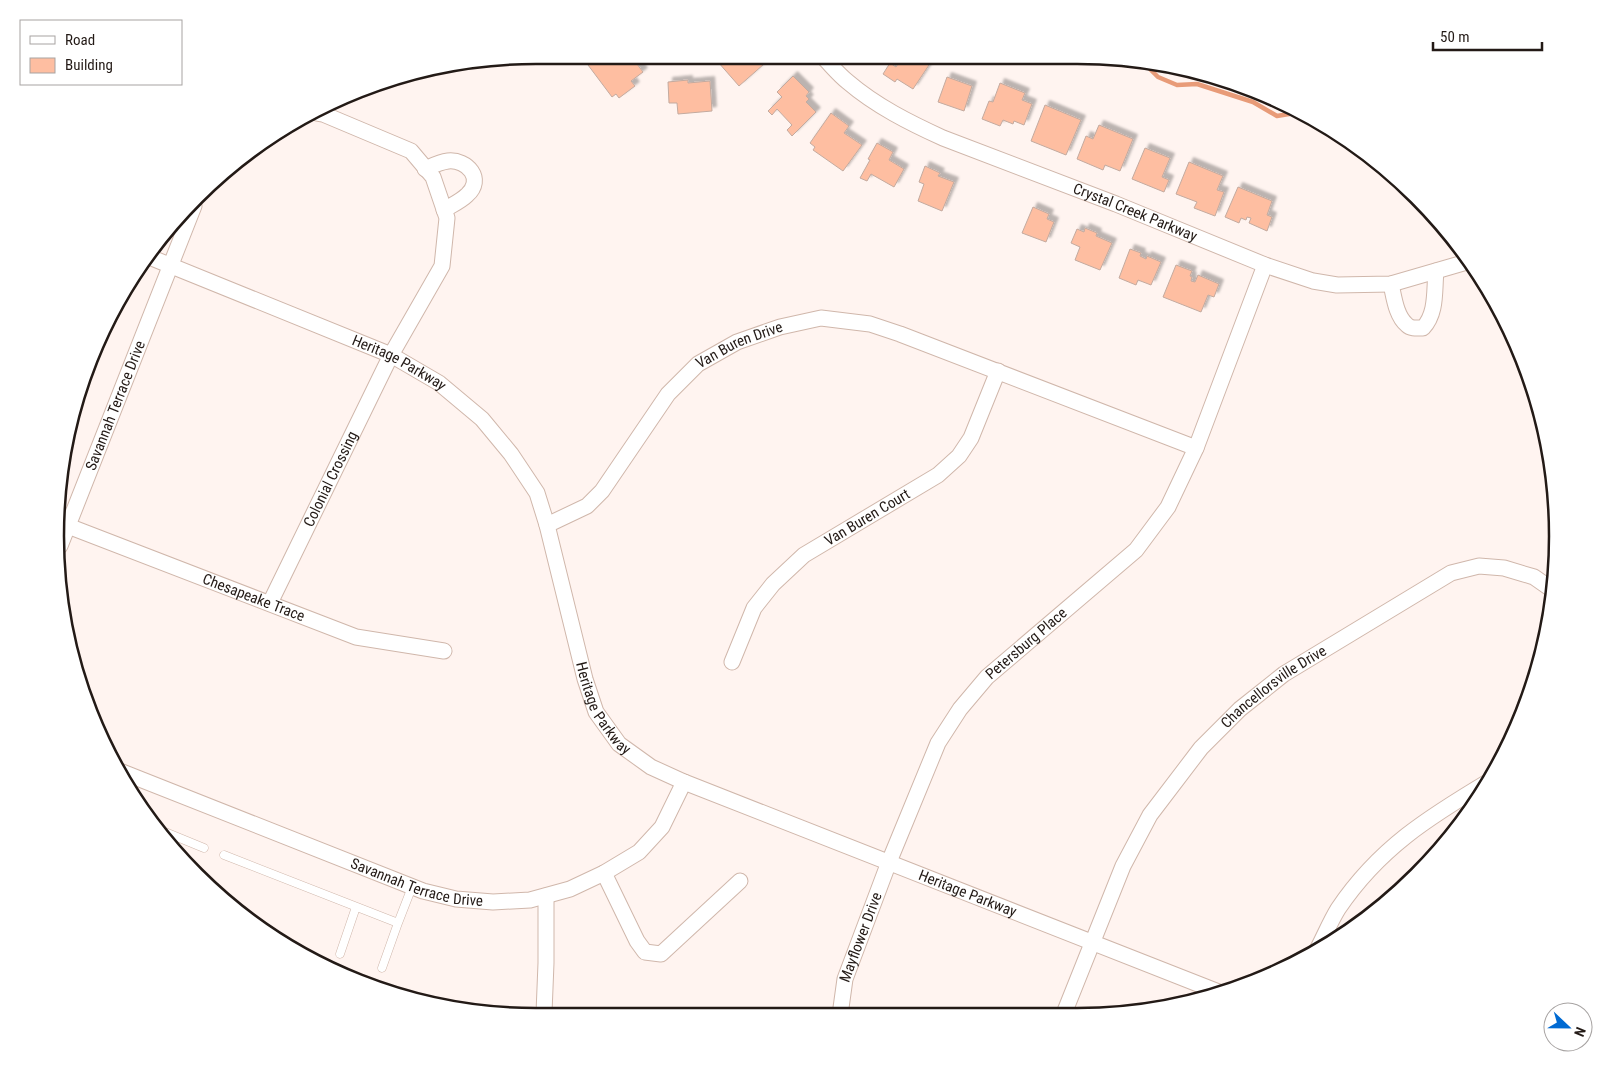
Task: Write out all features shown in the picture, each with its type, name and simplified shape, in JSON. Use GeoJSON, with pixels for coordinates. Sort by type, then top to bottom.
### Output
{"type":"FeatureCollection","features":[{"type":"Feature","properties":{"kind":"street","name":"Crystal Creek Parkway"},"geometry":{"type":"LineString","coordinates":[[830,64],[847,82],[892,112],[943,138],[1116,204],[1265,265],[1313,281],[1337,285],[1391,284],[1462,263]]}},
{"type":"Feature","properties":{"kind":"street","name":"Colonial Crossing"},"geometry":{"type":"LineString","coordinates":[[270,603],[391,356],[442,266],[447,218],[433,177],[411,152],[323,114]]}},
{"type":"Feature","properties":{"kind":"street"},"geometry":{"type":"LineString","coordinates":[[425,168],[449,161],[464,164],[474,174],[475,184],[469,194],[444,210]]}},
{"type":"Feature","properties":{"kind":"street","name":"Savannah Terrace Drive"},"geometry":{"type":"LineString","coordinates":[[64,536],[191,214]]}},
{"type":"Feature","properties":{"kind":"street","name":"Heritage Parkway"},"geometry":{"type":"LineString","coordinates":[[154,259],[391,356],[439,383],[482,419],[511,454],[537,493],[547,525],[585,679],[596,712],[619,744],[651,767],[684,782],[1210,989]]}},
{"type":"Feature","properties":{"kind":"street","name":"Petersburg Place"},"geometry":{"type":"LineString","coordinates":[[889,862],[938,743],[960,709],[987,677],[1136,550],[1168,507],[1196,448],[1265,265]]}},
{"type":"Feature","properties":{"kind":"street"},"geometry":{"type":"LineString","coordinates":[[1391,284],[1396,308],[1407,325],[1414,328],[1423,328],[1430,320],[1433,307],[1436,271]]}},
{"type":"Feature","properties":{"kind":"street","name":"Van Buren Drive"},"geometry":{"type":"LineString","coordinates":[[547,525],[587,506],[602,491],[668,394],[698,364],[737,342],[780,327],[821,318],[870,324],[998,372]]}},
{"type":"Feature","properties":{"kind":"street"},"geometry":{"type":"LineString","coordinates":[[998,372],[1196,448]]}},
{"type":"Feature","properties":{"kind":"street","name":"Van Buren Court"},"geometry":{"type":"LineString","coordinates":[[732,662],[754,608],[773,584],[804,555],[938,475],[959,456],[971,438],[998,372]]}},
{"type":"Feature","properties":{"kind":"street","name":"Chesapeake Trace"},"geometry":{"type":"LineString","coordinates":[[68,526],[356,637],[444,651]]}},
{"type":"Feature","properties":{"kind":"street","name":"Chancellorsville Drive"},"geometry":{"type":"LineString","coordinates":[[1065,1008],[1123,866],[1150,815],[1200,748],[1240,708],[1284,674],[1451,573],[1479,566],[1504,568],[1534,576],[1546,585]]}},
{"type":"Feature","properties":{"kind":"street","name":"Savannah Terrace Drive"},"geometry":{"type":"LineString","coordinates":[[129,775],[412,887],[456,899],[493,902],[530,900],[570,890],[604,873],[639,852],[662,827],[684,782]]}},
{"type":"Feature","properties":{"kind":"street"},"geometry":{"type":"LineString","coordinates":[[1323,939],[1338,910],[1366,872],[1401,839],[1438,811],[1475,789]]}},
{"type":"Feature","properties":{"kind":"street","name":"Mayflower Drive"},"geometry":{"type":"LineString","coordinates":[[841,1008],[845,979],[889,862]]}},
{"type":"Feature","properties":{"kind":"street"},"geometry":{"type":"LineString","coordinates":[[604,873],[637,942],[645,952],[661,954],[740,881]]}},
{"type":"Feature","properties":{"kind":"street"},"geometry":{"type":"LineString","coordinates":[[544,1008],[546,896]]}},
{"type":"Feature","properties":{"kind":"lane"},"geometry":{"type":"LineString","coordinates":[[170,834],[204,848]]}},
{"type":"Feature","properties":{"kind":"lane"},"geometry":{"type":"LineString","coordinates":[[224,855],[398,923]]}},
{"type":"Feature","properties":{"kind":"lane"},"geometry":{"type":"LineString","coordinates":[[382,968],[412,887]]}},
{"type":"Feature","properties":{"kind":"lane"},"geometry":{"type":"LineString","coordinates":[[340,954],[356,907]]}},
{"type":"Feature","properties":{"kind":"building"},"geometry":{"type":"Polygon","coordinates":[[[637,64],[643,72],[631,81],[635,86],[619,98],[616,94],[612,97],[588,65],[637,64]]]}},
{"type":"Feature","properties":{"kind":"building"},"geometry":{"type":"Polygon","coordinates":[[[720,64],[764,64],[739,86],[720,64]]]}},
{"type":"Feature","properties":{"kind":"building"},"geometry":{"type":"Polygon","coordinates":[[[889,64],[896,67],[898,64],[929,65],[913,89],[897,79],[895,82],[883,74],[889,64]]]}},
{"type":"Feature","properties":{"kind":"building"},"geometry":{"type":"Polygon","coordinates":[[[793,76],[809,92],[806,96],[809,99],[806,102],[816,112],[792,136],[787,130],[792,125],[777,109],[772,115],[768,111],[782,97],[777,92],[793,76]]]}},
{"type":"Feature","properties":{"kind":"building"},"geometry":{"type":"Polygon","coordinates":[[[947,77],[972,86],[964,111],[938,102],[947,77]]]}},
{"type":"Feature","properties":{"kind":"building"},"geometry":{"type":"Polygon","coordinates":[[[688,80],[688,83],[710,81],[712,111],[678,114],[677,103],[669,103],[668,82],[688,80]]]}},
{"type":"Feature","properties":{"kind":"building"},"geometry":{"type":"Polygon","coordinates":[[[1000,83],[1025,93],[1022,100],[1032,104],[1024,125],[1014,121],[1013,124],[1003,120],[1000,126],[982,119],[989,101],[993,102],[1000,83]]]}},
{"type":"Feature","properties":{"kind":"building"},"geometry":{"type":"Polygon","coordinates":[[[1045,105],[1081,120],[1066,155],[1031,141],[1045,105]]]}},
{"type":"Feature","properties":{"kind":"building"},"geometry":{"type":"Polygon","coordinates":[[[831,113],[849,126],[844,133],[862,145],[843,171],[813,150],[815,147],[810,143],[831,113]]]}},
{"type":"Feature","properties":{"kind":"building"},"geometry":{"type":"Polygon","coordinates":[[[1099,125],[1133,139],[1120,171],[1105,165],[1103,170],[1077,159],[1086,136],[1093,139],[1099,125]]]}},
{"type":"Feature","properties":{"kind":"building"},"geometry":{"type":"Polygon","coordinates":[[[877,143],[893,152],[889,160],[904,169],[894,187],[871,174],[867,181],[860,178],[877,143]]]}},
{"type":"Feature","properties":{"kind":"building"},"geometry":{"type":"Polygon","coordinates":[[[1145,148],[1170,158],[1162,177],[1169,180],[1164,192],[1132,179],[1145,148]]]}},
{"type":"Feature","properties":{"kind":"building"},"geometry":{"type":"Polygon","coordinates":[[[1189,162],[1223,176],[1217,190],[1224,192],[1215,216],[1194,208],[1197,202],[1176,194],[1189,162]]]}},
{"type":"Feature","properties":{"kind":"building"},"geometry":{"type":"Polygon","coordinates":[[[925,166],[940,173],[938,176],[954,182],[942,211],[918,201],[924,184],[919,182],[925,166]]]}},
{"type":"Feature","properties":{"kind":"building"},"geometry":{"type":"Polygon","coordinates":[[[1238,187],[1272,201],[1267,215],[1272,217],[1267,231],[1249,223],[1251,218],[1247,217],[1246,220],[1241,218],[1239,223],[1225,217],[1238,187]]]}},
{"type":"Feature","properties":{"kind":"building"},"geometry":{"type":"Polygon","coordinates":[[[1033,207],[1049,214],[1047,219],[1054,222],[1046,242],[1022,233],[1033,207]]]}},
{"type":"Feature","properties":{"kind":"building"},"geometry":{"type":"Polygon","coordinates":[[[1085,228],[1097,233],[1096,236],[1112,243],[1100,270],[1075,260],[1080,247],[1071,243],[1077,229],[1084,232],[1085,228]]]}},
{"type":"Feature","properties":{"kind":"building"},"geometry":{"type":"Polygon","coordinates":[[[1130,249],[1141,253],[1140,256],[1146,259],[1147,256],[1161,262],[1151,285],[1138,280],[1136,285],[1119,278],[1130,249]]]}},
{"type":"Feature","properties":{"kind":"building"},"geometry":{"type":"Polygon","coordinates":[[[1176,265],[1192,271],[1191,281],[1195,282],[1198,275],[1219,284],[1214,297],[1208,295],[1201,312],[1163,297],[1176,265]]]}},
{"type":"Feature","properties":{"kind":"waterway"},"geometry":{"type":"LineString","coordinates":[[1151,70],[1158,77],[1177,85],[1197,84],[1253,102],[1277,116],[1289,114]]}}]}
